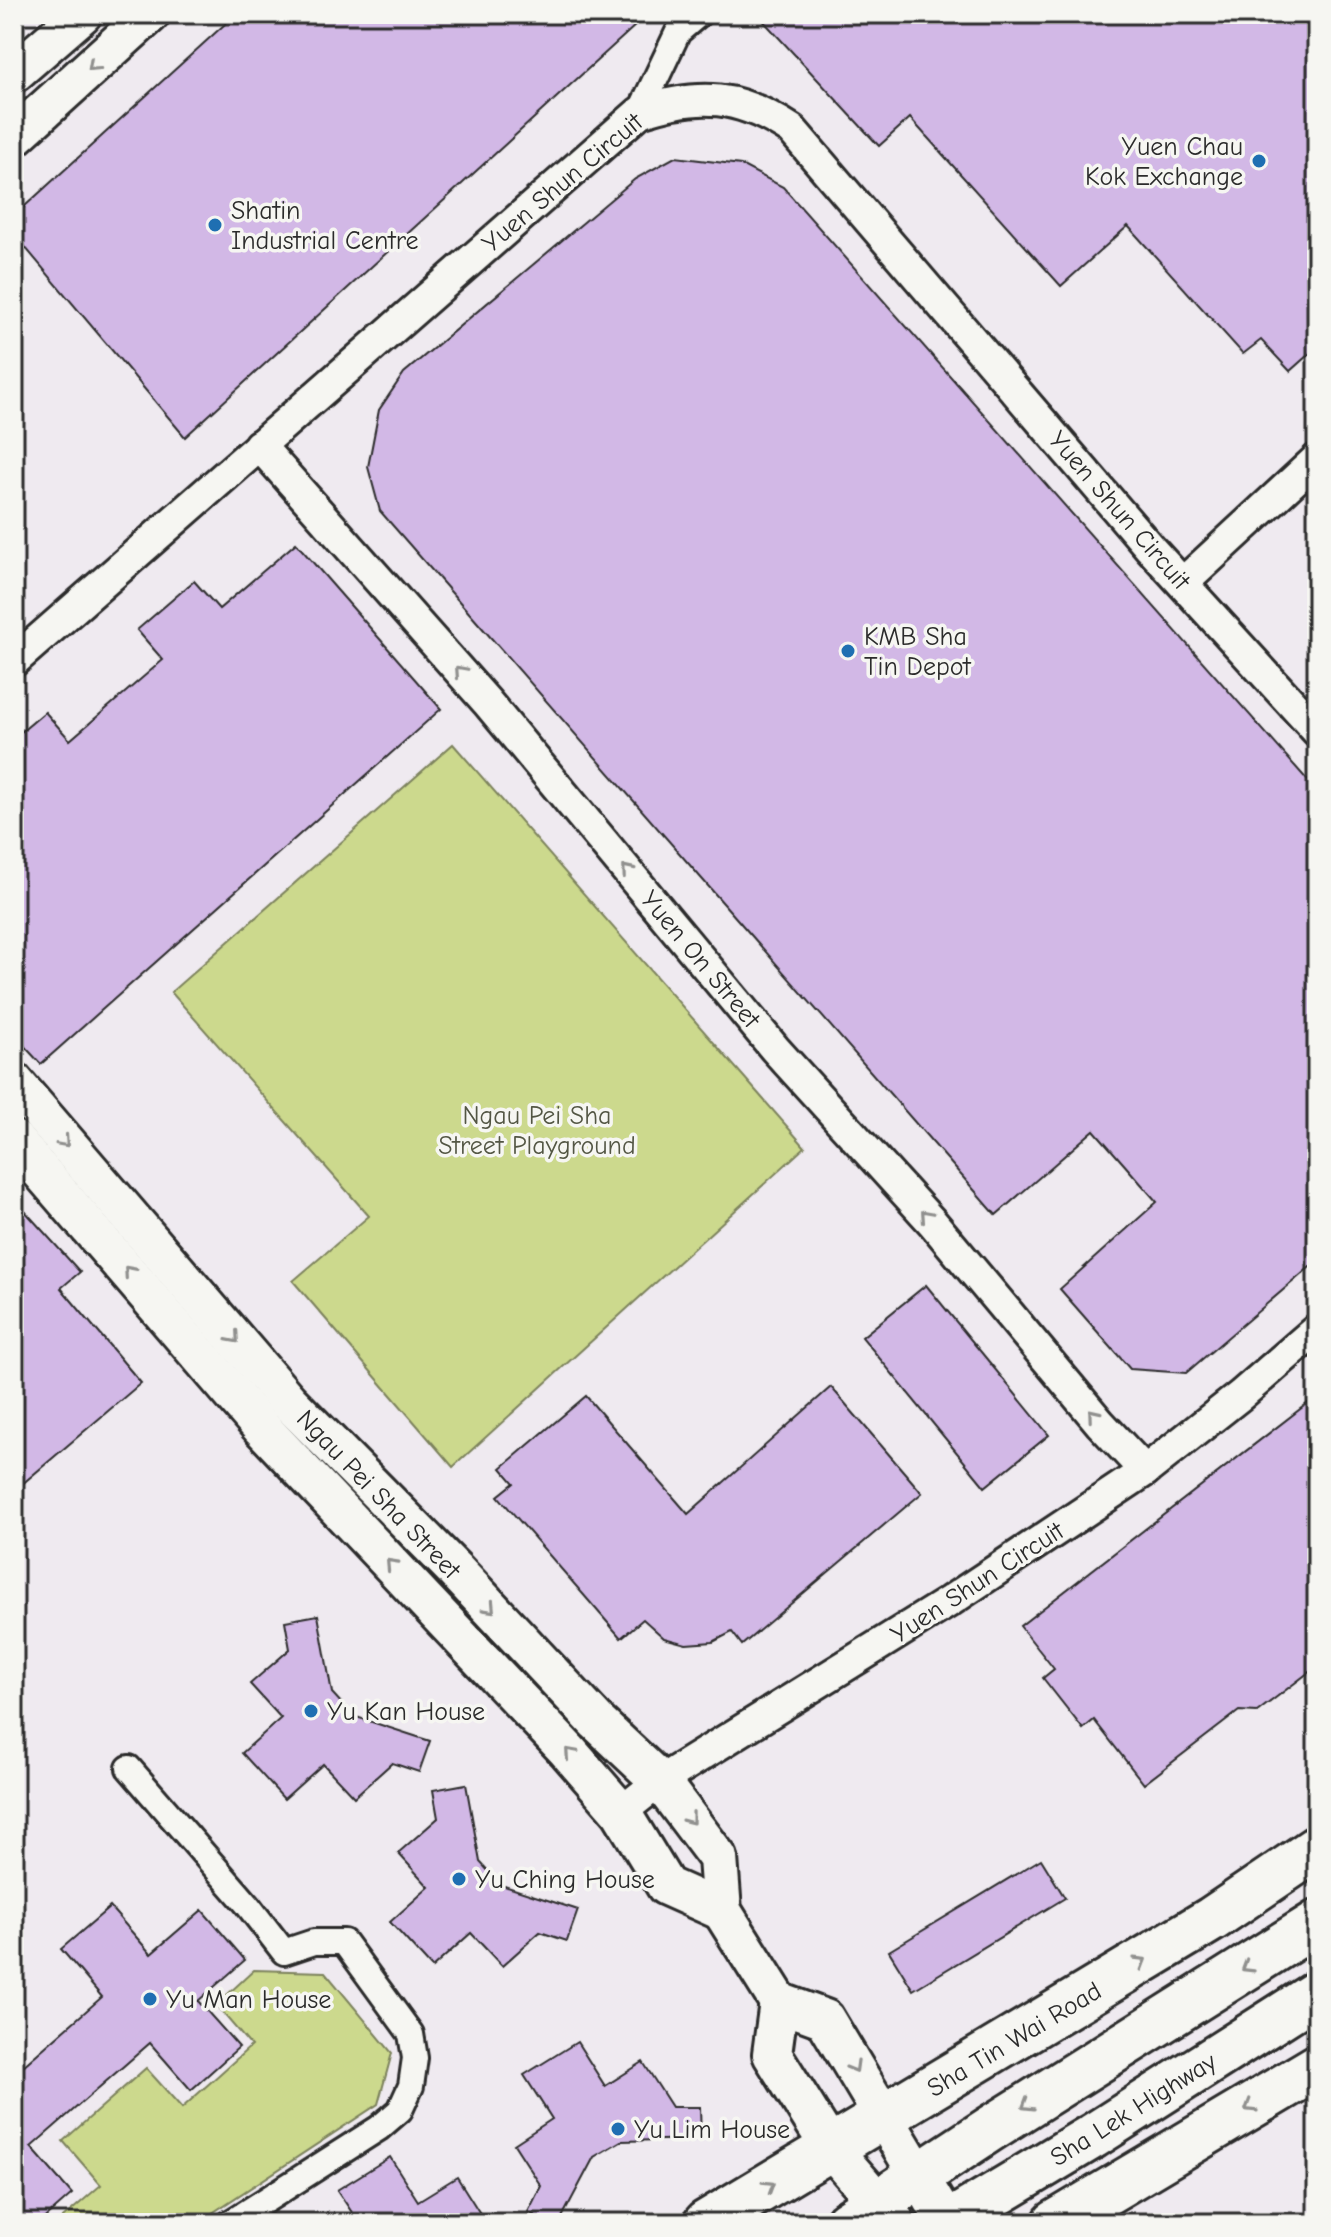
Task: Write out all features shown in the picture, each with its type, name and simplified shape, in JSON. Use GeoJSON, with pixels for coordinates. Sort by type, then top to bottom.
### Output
{"type":"FeatureCollection","features":[{"type":"Feature","properties":{"kind":"main road","name":"Sha Tin Wai Road"},"geometry":{"type":"LineString","coordinates":[[706,2223],[1212,1919],[1317,1848]]}},
{"type":"Feature","properties":{"kind":"main road"},"geometry":{"type":"LineString","coordinates":[[874,2216],[920,2175],[1317,1923]]}},
{"type":"Feature","properties":{"kind":"main road","name":"Sha Lek Highway"},"geometry":{"type":"LineString","coordinates":[[947,2223],[1093,2136],[1317,1993]]}},
{"type":"Feature","properties":{"kind":"main road"},"geometry":{"type":"LineString","coordinates":[[1055,2223],[1317,2067]]}},
{"type":"Feature","properties":{"kind":"street"},"geometry":{"type":"LineString","coordinates":[[14,73],[82,14]]}},
{"type":"Feature","properties":{"kind":"street"},"geometry":{"type":"LineString","coordinates":[[14,137],[150,14]]}},
{"type":"Feature","properties":{"kind":"street"},"geometry":{"type":"LineString","coordinates":[[640,112],[678,32],[699,14]]}},
{"type":"Feature","properties":{"kind":"street","name":"Yuen Shun Circuit"},"geometry":{"type":"LineString","coordinates":[[14,661],[640,112],[674,101],[718,99],[747,105],[792,130],[1140,536],[1317,731]]}},
{"type":"Feature","properties":{"kind":"street","name":"Yuen On Street"},"geometry":{"type":"LineString","coordinates":[[259,445],[487,702],[775,1049],[933,1223],[1100,1423],[1145,1471]]}},
{"type":"Feature","properties":{"kind":"street"},"geometry":{"type":"LineString","coordinates":[[1183,583],[1317,459]]}},
{"type":"Feature","properties":{"kind":"street","name":"Ngau Pei Sha Street"},"geometry":{"type":"LineString","coordinates":[[14,1082],[288,1401],[454,1569],[597,1722],[660,1781],[718,1858],[722,1911],[779,2002]]}},
{"type":"Feature","properties":{"kind":"street","name":"Ngau Pei Sha Street"},"geometry":{"type":"LineString","coordinates":[[14,1140],[262,1428],[556,1738],[621,1812],[666,1886],[722,1911]]}},
{"type":"Feature","properties":{"kind":"street","name":"Yuen Shun Circuit"},"geometry":{"type":"LineString","coordinates":[[621,1812],[660,1781],[950,1601],[1145,1471],[1241,1395],[1317,1329]]}},
{"type":"Feature","properties":{"kind":"street"},"geometry":{"type":"LineString","coordinates":[[129,1768],[247,1904],[284,1952],[314,1942],[344,1942],[411,2034],[415,2058],[411,2086],[400,2110],[379,2128],[230,2223]]}},
{"type":"Feature","properties":{"kind":"street"},"geometry":{"type":"LineString","coordinates":[[874,2216],[772,2054],[779,2002],[825,2019],[947,2223]]}},
{"type":"Feature","properties":{"kind":"green space","name":"Ngau Pei Sha Street Playground"},"geometry":{"type":"Polygon","coordinates":[[[453,744],[805,1147],[453,1467],[293,1281],[369,1216],[171,992],[453,744]]]}},
{"type":"Feature","properties":{"kind":"green space"},"geometry":{"type":"Polygon","coordinates":[[[254,1970],[325,1972],[392,2053],[378,2104],[197,2223],[57,2223],[101,2185],[63,2141],[146,2068],[182,2108],[251,2046],[216,2005],[254,1970]]]}},
{"type":"Feature","properties":{"kind":"building","name":"Shatin Industrial Centre"},"geometry":{"type":"Polygon","coordinates":[[[236,14],[648,14],[185,437],[14,234],[14,216],[236,14]]]}},
{"type":"Feature","properties":{"kind":"building"},"geometry":{"type":"Polygon","coordinates":[[[757,14],[1317,14],[1317,347],[1290,371],[1261,340],[1243,354],[1128,226],[1061,286],[910,118],[879,146],[757,14]]]}},
{"type":"Feature","properties":{"kind":"building","name":"KMB Sha Tin Depot"},"geometry":{"type":"Polygon","coordinates":[[[675,157],[741,165],[783,187],[1317,791],[1317,1261],[1186,1373],[1130,1369],[1060,1289],[1157,1202],[1094,1130],[996,1215],[380,511],[368,467],[379,410],[404,373],[635,179],[675,157]]]}},
{"type":"Feature","properties":{"kind":"building"},"geometry":{"type":"Polygon","coordinates":[[[296,543],[441,709],[41,1064],[14,1035],[14,738],[45,712],[70,740],[163,660],[137,630],[194,581],[219,609],[296,543]]]}},
{"type":"Feature","properties":{"kind":"building"},"geometry":{"type":"Polygon","coordinates":[[[14,1199],[80,1272],[61,1288],[141,1383],[14,1491],[14,1199]]]}},
{"type":"Feature","properties":{"kind":"building"},"geometry":{"type":"Polygon","coordinates":[[[926,1285],[1049,1435],[985,1487],[862,1337],[926,1285]]]}},
{"type":"Feature","properties":{"kind":"building"},"geometry":{"type":"Polygon","coordinates":[[[831,1387],[922,1493],[742,1645],[732,1632],[713,1642],[686,1644],[664,1638],[643,1619],[621,1638],[498,1496],[514,1483],[501,1468],[586,1396],[688,1514],[831,1387]]]}},
{"type":"Feature","properties":{"kind":"building"},"geometry":{"type":"Polygon","coordinates":[[[1317,1396],[1317,1666],[1257,1712],[1239,1711],[1144,1784],[1094,1720],[1083,1729],[1043,1678],[1054,1669],[1020,1626],[1317,1396]]]}},
{"type":"Feature","properties":{"kind":"building","name":"Yu Kan House"},"geometry":{"type":"Polygon","coordinates":[[[318,1615],[332,1693],[353,1716],[430,1741],[419,1772],[392,1763],[354,1797],[323,1764],[284,1799],[242,1753],[281,1718],[250,1684],[290,1649],[285,1621],[318,1615]]]}},
{"type":"Feature","properties":{"kind":"building","name":"Yu Ching House"},"geometry":{"type":"Polygon","coordinates":[[[466,1784],[480,1862],[501,1885],[578,1910],[567,1941],[540,1932],[502,1966],[471,1933],[432,1968],[390,1922],[429,1887],[398,1853],[438,1818],[433,1790],[466,1784]]]}},
{"type":"Feature","properties":{"kind":"building"},"geometry":{"type":"Polygon","coordinates":[[[1041,1859],[1065,1898],[913,1990],[889,1951],[1041,1859]]]}},
{"type":"Feature","properties":{"kind":"building","name":"Yu Man House"},"geometry":{"type":"Polygon","coordinates":[[[110,1907],[151,1954],[202,1910],[245,1960],[198,2001],[239,2047],[191,2090],[150,2043],[31,2147],[72,2194],[39,2223],[14,2223],[14,2074],[102,1997],[61,1949],[110,1907]]]}},
{"type":"Feature","properties":{"kind":"building","name":"Yu Lim House"},"geometry":{"type":"Polygon","coordinates":[[[577,2042],[605,2086],[643,2062],[672,2107],[700,2107],[701,2139],[621,2141],[594,2157],[559,2223],[549,2223],[528,2212],[541,2186],[514,2144],[552,2119],[524,2075],[577,2042]]]}},
{"type":"Feature","properties":{"kind":"building"},"geometry":{"type":"Polygon","coordinates":[[[390,2157],[418,2201],[457,2177],[486,2223],[359,2223],[337,2190],[390,2157]]]}},
{"type":"Feature","properties":{"kind":"place","name":"Yuen Chau Kok Exchange"},"geometry":{"type":"Point","coordinates":[1259,161]}},
{"type":"Feature","properties":{"kind":"place","name":"Shatin Industrial Centre"},"geometry":{"type":"Point","coordinates":[215,225]}},
{"type":"Feature","properties":{"kind":"place","name":"KMB Sha Tin Depot"},"geometry":{"type":"Point","coordinates":[848,651]}},
{"type":"Feature","properties":{"kind":"place","name":"Yu Kan House"},"geometry":{"type":"Point","coordinates":[311,1711]}},
{"type":"Feature","properties":{"kind":"place","name":"Yu Ching House"},"geometry":{"type":"Point","coordinates":[459,1879]}},
{"type":"Feature","properties":{"kind":"place","name":"Yu Man House"},"geometry":{"type":"Point","coordinates":[150,1999]}},
{"type":"Feature","properties":{"kind":"place","name":"Yu Lim House"},"geometry":{"type":"Point","coordinates":[618,2129]}}]}
